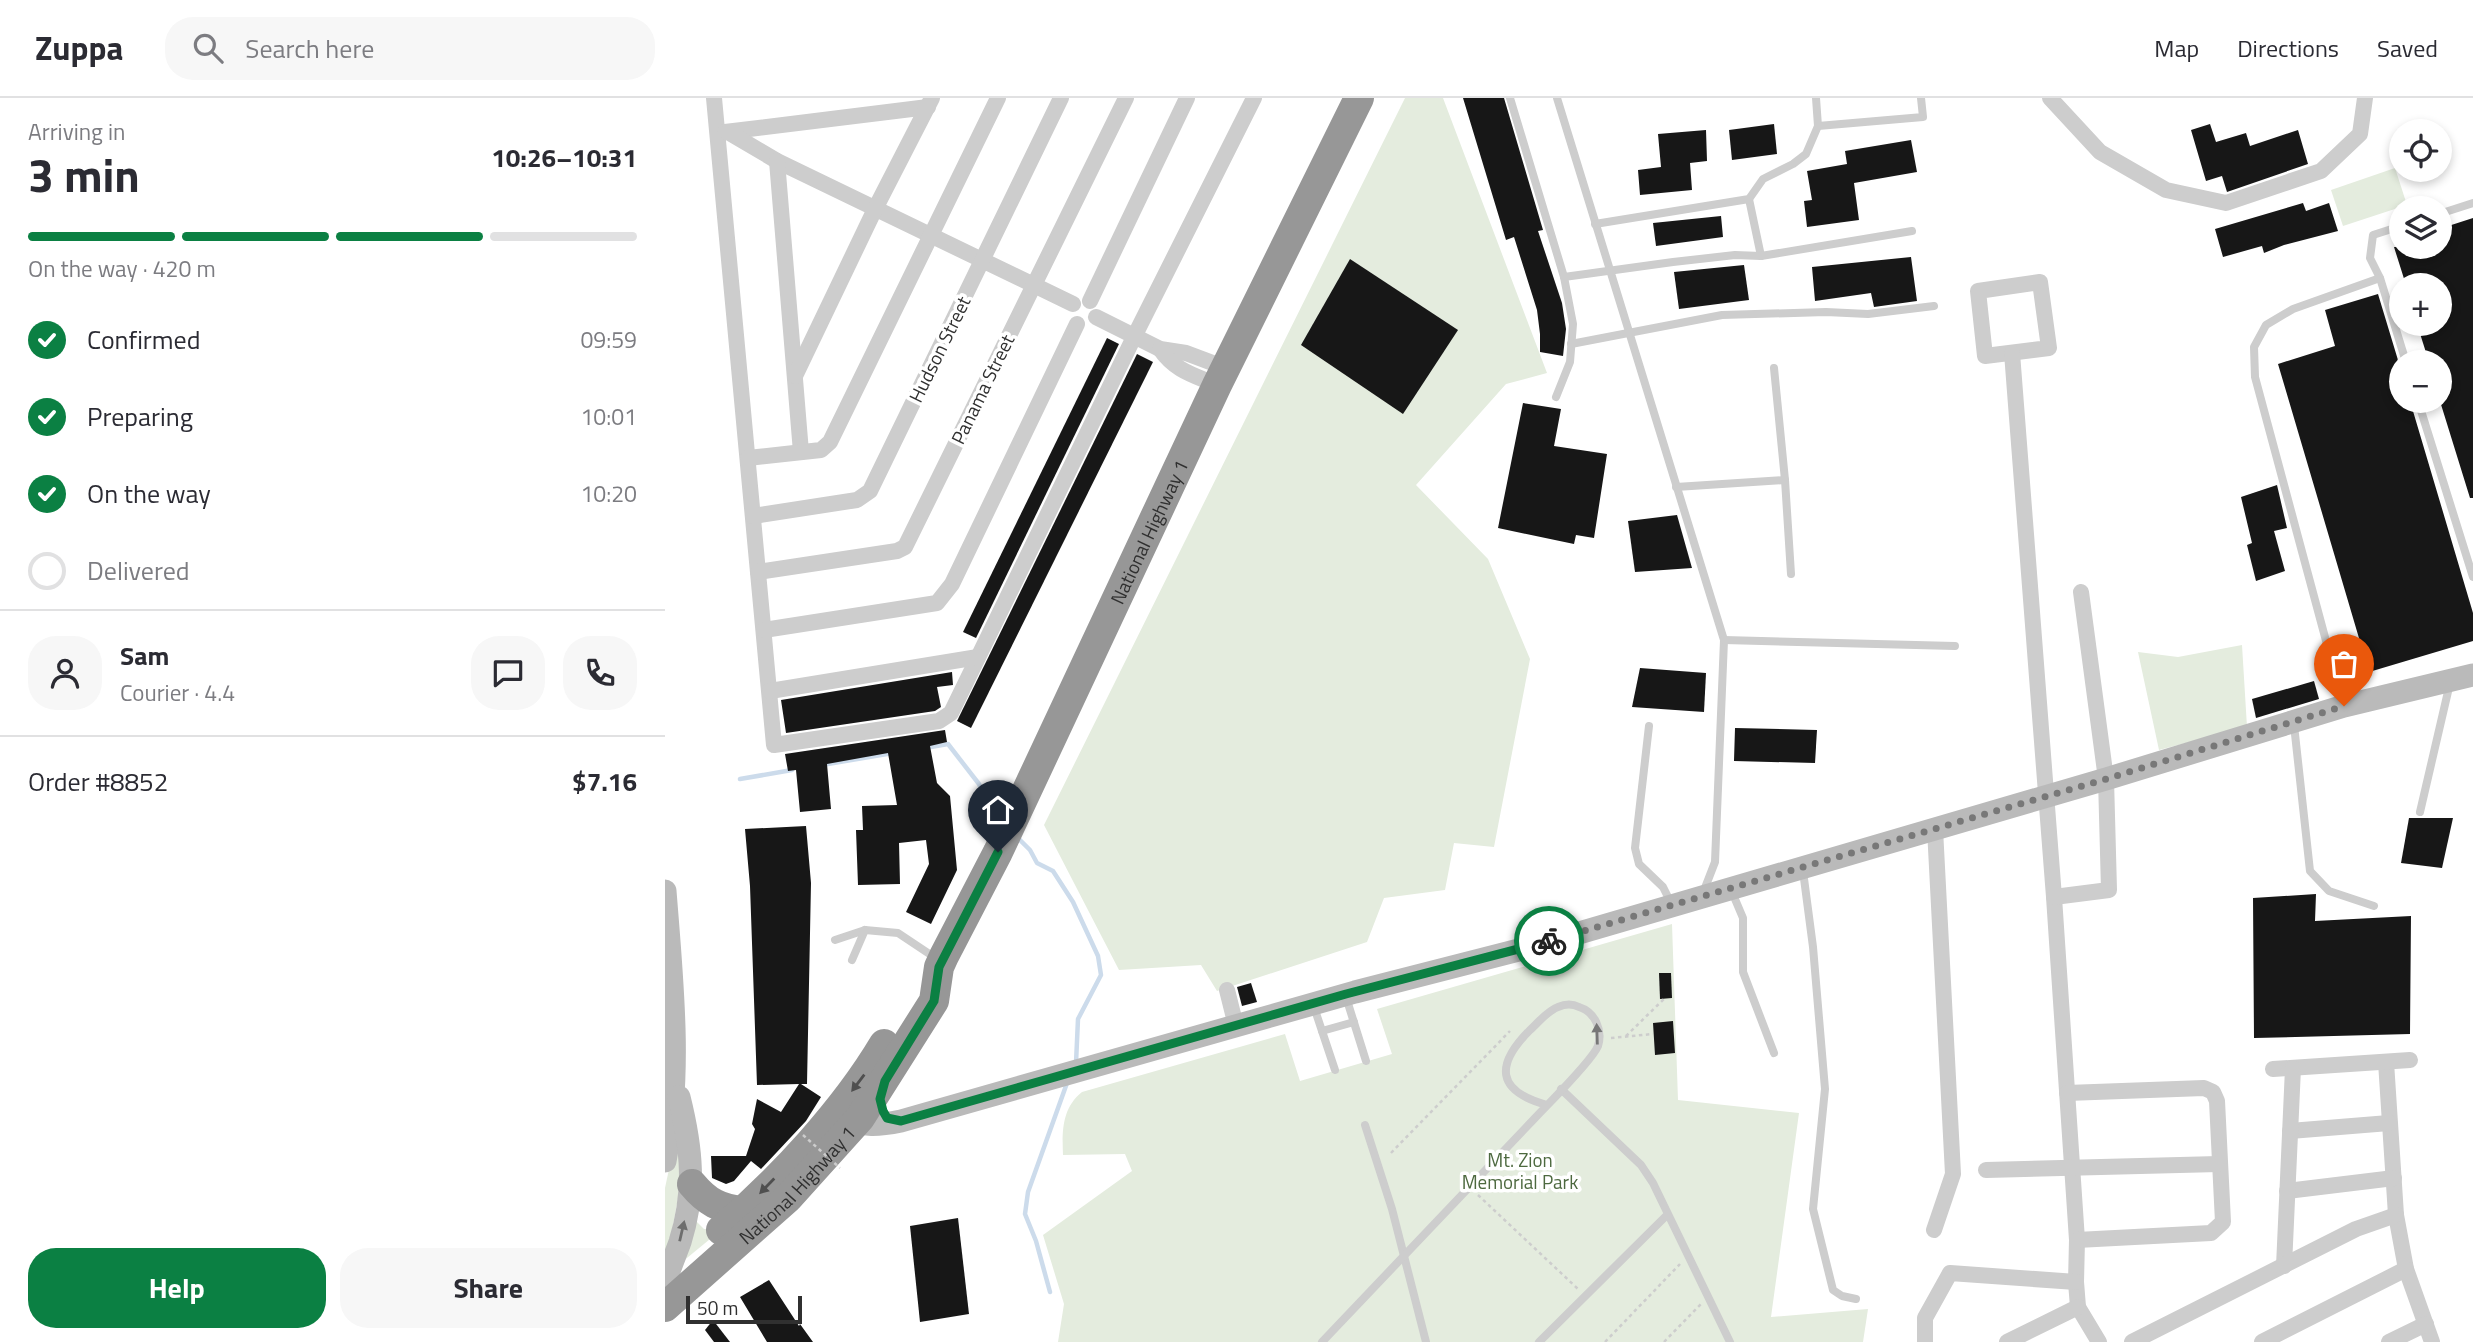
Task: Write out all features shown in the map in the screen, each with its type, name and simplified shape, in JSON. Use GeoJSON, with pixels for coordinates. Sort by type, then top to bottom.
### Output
{"type":"FeatureCollection","features":[{"type":"Feature","properties":{"kind":"highway","name":"National Highway 1"},"geometry":{"type":"LineString","coordinates":[[665,1287],[788,1198],[846,1116],[869,1068],[916,992],[940,964],[998,852],[1222,377],[1359,98]]}},
{"type":"Feature","properties":{"kind":"highway","name":"National Highway 1"},"geometry":{"type":"LineString","coordinates":[[665,1287],[743,1211],[885,1081],[934,1001],[940,964]]}},
{"type":"Feature","properties":{"kind":"highway"},"geometry":{"type":"LineString","coordinates":[[692,1184],[708,1202],[719,1207],[743,1211]]}},
{"type":"Feature","properties":{"kind":"street"},"geometry":{"type":"LineString","coordinates":[[714,98],[723,132],[748,458],[774,745],[939,721],[951,713],[1254,98]]}},
{"type":"Feature","properties":{"kind":"street"},"geometry":{"type":"LineString","coordinates":[[748,458],[821,450],[829,442],[998,98]]}},
{"type":"Feature","properties":{"kind":"street","name":"Hudson Street"},"geometry":{"type":"LineString","coordinates":[[753,516],[857,499],[870,491],[1061,98]]}},
{"type":"Feature","properties":{"kind":"street","name":"Panama Street"},"geometry":{"type":"LineString","coordinates":[[758,572],[897,551],[905,547],[1126,98]]}},
{"type":"Feature","properties":{"kind":"street"},"geometry":{"type":"LineString","coordinates":[[1187,98],[1093,309],[1092,323],[1085,326],[1077,324],[1070,311],[1078,300],[1093,309],[1134,337],[1160,349],[1186,353],[1222,377]]}},
{"type":"Feature","properties":{"kind":"street"},"geometry":{"type":"LineString","coordinates":[[2054,99],[2100,152],[2166,190],[2226,203],[2321,172],[2360,134],[2365,98]]}},
{"type":"Feature","properties":{"kind":"street"},"geometry":{"type":"LineString","coordinates":[[723,132],[930,103]]}},
{"type":"Feature","properties":{"kind":"street"},"geometry":{"type":"LineString","coordinates":[[795,376],[930,103]]}},
{"type":"Feature","properties":{"kind":"street"},"geometry":{"type":"LineString","coordinates":[[723,132],[777,161],[1073,304]]}},
{"type":"Feature","properties":{"kind":"street"},"geometry":{"type":"LineString","coordinates":[[777,161],[801,452]]}},
{"type":"Feature","properties":{"kind":"street"},"geometry":{"type":"LineString","coordinates":[[2041,282],[2049,348],[2012,353],[1985,356],[1978,291],[2041,282]]}},
{"type":"Feature","properties":{"kind":"street"},"geometry":{"type":"LineString","coordinates":[[764,630],[937,603],[952,584],[1077,324]]}},
{"type":"Feature","properties":{"kind":"street"},"geometry":{"type":"LineString","coordinates":[[2012,353],[2054,897],[2077,1240],[2078,1307],[2099,1342]]}},
{"type":"Feature","properties":{"kind":"street"},"geometry":{"type":"LineString","coordinates":[[2054,897],[2109,890],[2106,779],[2081,593]]}},
{"type":"Feature","properties":{"kind":"street"},"geometry":{"type":"LineString","coordinates":[[769,691],[978,657]]}},
{"type":"Feature","properties":{"kind":"street"},"geometry":{"type":"LineString","coordinates":[[846,1116],[877,1125],[901,1121],[1346,994],[1538,945],[1935,830],[2344,706],[2462,678]]}},
{"type":"Feature","properties":{"kind":"street"},"geometry":{"type":"LineString","coordinates":[[1934,1230],[1953,1174],[1935,830]]}},
{"type":"Feature","properties":{"kind":"street"},"geometry":{"type":"LineString","coordinates":[[665,891],[671,1069],[670,1135],[665,1161]]}},
{"type":"Feature","properties":{"kind":"street"},"geometry":{"type":"LineString","coordinates":[[1227,990],[1236,1026]]}},
{"type":"Feature","properties":{"kind":"street"},"geometry":{"type":"LineString","coordinates":[[2273,1069],[2410,1060]]}},
{"type":"Feature","properties":{"kind":"street"},"geometry":{"type":"LineString","coordinates":[[2386,1062],[2396,1215],[2406,1269],[2432,1342]]}},
{"type":"Feature","properties":{"kind":"street"},"geometry":{"type":"LineString","coordinates":[[2284,1266],[2293,1068]]}},
{"type":"Feature","properties":{"kind":"street"},"geometry":{"type":"LineString","coordinates":[[665,1287],[680,1240],[692,1184],[687,1127],[671,1069]]}},
{"type":"Feature","properties":{"kind":"street"},"geometry":{"type":"LineString","coordinates":[[885,1081],[880,1099],[883,1111],[887,1118],[901,1121]]}},
{"type":"Feature","properties":{"kind":"street"},"geometry":{"type":"LineString","coordinates":[[2067,1093],[2204,1088],[2213,1092],[2217,1101],[2223,1222],[2211,1233],[2077,1240]]}},
{"type":"Feature","properties":{"kind":"street"},"geometry":{"type":"LineString","coordinates":[[2290,1131],[2389,1123]]}},
{"type":"Feature","properties":{"kind":"street"},"geometry":{"type":"LineString","coordinates":[[1986,1170],[2219,1164]]}},
{"type":"Feature","properties":{"kind":"street"},"geometry":{"type":"LineString","coordinates":[[2287,1191],[2394,1178]]}},
{"type":"Feature","properties":{"kind":"street"},"geometry":{"type":"LineString","coordinates":[[2132,1342],[2356,1229],[2396,1215]]}},
{"type":"Feature","properties":{"kind":"street"},"geometry":{"type":"LineString","coordinates":[[2262,1342],[2406,1269]]}},
{"type":"Feature","properties":{"kind":"street"},"geometry":{"type":"LineString","coordinates":[[1925,1342],[1925,1318],[1950,1273],[2076,1282]]}},
{"type":"Feature","properties":{"kind":"street"},"geometry":{"type":"LineString","coordinates":[[2007,1342],[2078,1307]]}},
{"type":"Feature","properties":{"kind":"street"},"geometry":{"type":"LineString","coordinates":[[2389,1342],[2426,1324]]}},
{"type":"Feature","properties":{"kind":"lane"},"geometry":{"type":"LineString","coordinates":[[1510,98],[1564,277],[1573,324],[1570,362],[1556,397]]}},
{"type":"Feature","properties":{"kind":"lane"},"geometry":{"type":"LineString","coordinates":[[1557,98],[1724,640],[1715,862],[1702,897]]}},
{"type":"Feature","properties":{"kind":"lane"},"geometry":{"type":"LineString","coordinates":[[1595,223],[1749,199],[1763,179],[1805,154],[1818,126],[1816,98]]}},
{"type":"Feature","properties":{"kind":"lane"},"geometry":{"type":"LineString","coordinates":[[1818,126],[1923,117],[1921,98]]}},
{"type":"Feature","properties":{"kind":"lane"},"geometry":{"type":"LineString","coordinates":[[1749,199],[1761,257]]}},
{"type":"Feature","properties":{"kind":"lane"},"geometry":{"type":"LineString","coordinates":[[2452,210],[2473,203]]}},
{"type":"Feature","properties":{"kind":"lane"},"geometry":{"type":"LineString","coordinates":[[2389,230],[2373,235],[2371,258],[2402,350]]}},
{"type":"Feature","properties":{"kind":"lane"},"geometry":{"type":"LineString","coordinates":[[1564,277],[1735,255],[1761,257],[1912,231]]}},
{"type":"Feature","properties":{"kind":"lane"},"geometry":{"type":"LineString","coordinates":[[2344,706],[2255,377],[2254,347],[2266,325],[2293,309],[2380,278]]}},
{"type":"Feature","properties":{"kind":"lane"},"geometry":{"type":"LineString","coordinates":[[1571,344],[1722,315],[1826,312],[1868,314],[1934,306]]}},
{"type":"Feature","properties":{"kind":"lane"},"geometry":{"type":"LineString","coordinates":[[1774,368],[1791,575]]}},
{"type":"Feature","properties":{"kind":"lane"},"geometry":{"type":"LineString","coordinates":[[2422,413],[2473,577]]}},
{"type":"Feature","properties":{"kind":"lane"},"geometry":{"type":"LineString","coordinates":[[1676,487],[1785,480]]}},
{"type":"Feature","properties":{"kind":"lane"},"geometry":{"type":"LineString","coordinates":[[1724,640],[1955,646]]}},
{"type":"Feature","properties":{"kind":"lane"},"geometry":{"type":"LineString","coordinates":[[2420,812],[2462,678]]}},
{"type":"Feature","properties":{"kind":"lane"},"geometry":{"type":"LineString","coordinates":[[2293,722],[2310,871],[2329,891],[2374,906]]}},
{"type":"Feature","properties":{"kind":"lane"},"geometry":{"type":"LineString","coordinates":[[1649,726],[1635,848],[1639,864],[1663,887],[1672,906]]}},
{"type":"Feature","properties":{"kind":"lane"},"geometry":{"type":"LineString","coordinates":[[1802,868],[1813,947],[1825,1089],[1813,1209],[1833,1290],[1842,1296],[1856,1299]]}},
{"type":"Feature","properties":{"kind":"lane"},"geometry":{"type":"LineString","coordinates":[[1731,889],[1743,918],[1743,972],[1774,1053]]}},
{"type":"Feature","properties":{"kind":"lane"},"geometry":{"type":"LineString","coordinates":[[835,940],[866,930],[898,933],[940,964]]}},
{"type":"Feature","properties":{"kind":"lane"},"geometry":{"type":"LineString","coordinates":[[852,960],[866,930]]}},
{"type":"Feature","properties":{"kind":"lane"},"geometry":{"type":"LineString","coordinates":[[1346,994],[1366,1061]]}},
{"type":"Feature","properties":{"kind":"lane"},"geometry":{"type":"LineString","coordinates":[[1313,1004],[1335,1070]]}},
{"type":"Feature","properties":{"kind":"lane"},"geometry":{"type":"LineString","coordinates":[[1322,1342],[1404,1257],[1547,1105],[1594,1053],[1599,1030],[1586,1010],[1571,1004],[1555,1007],[1548,1012],[1516,1045],[1505,1072],[1511,1087],[1528,1099],[1547,1105]]}},
{"type":"Feature","properties":{"kind":"lane"},"geometry":{"type":"LineString","coordinates":[[1322,1031],[1354,1022]]}},
{"type":"Feature","properties":{"kind":"lane"},"geometry":{"type":"LineString","coordinates":[[1561,1089],[1641,1165],[1653,1183],[1730,1342]]}},
{"type":"Feature","properties":{"kind":"lane"},"geometry":{"type":"LineString","coordinates":[[1365,1125],[1426,1342]]}},
{"type":"Feature","properties":{"kind":"lane"},"geometry":{"type":"LineString","coordinates":[[1539,1342],[1667,1215]]}},
{"type":"Feature","properties":{"kind":"path"},"geometry":{"type":"LineString","coordinates":[[1626,1036],[1665,998]]}},
{"type":"Feature","properties":{"kind":"path"},"geometry":{"type":"LineString","coordinates":[[1391,1153],[1510,1031]]}},
{"type":"Feature","properties":{"kind":"path"},"geometry":{"type":"LineString","coordinates":[[1610,1039],[1653,1034]]}},
{"type":"Feature","properties":{"kind":"path"},"geometry":{"type":"LineString","coordinates":[[803,1135],[840,1168]]}},
{"type":"Feature","properties":{"kind":"path"},"geometry":{"type":"LineString","coordinates":[[1478,1195],[1578,1289]]}},
{"type":"Feature","properties":{"kind":"path"},"geometry":{"type":"LineString","coordinates":[[1605,1342],[1688,1256]]}},
{"type":"Feature","properties":{"kind":"path"},"geometry":{"type":"LineString","coordinates":[[1664,1342],[1708,1297]]}},
{"type":"Feature","properties":{"kind":"green space"},"geometry":{"type":"Polygon","coordinates":[[[1405,98],[1443,98],[1547,373],[1506,384],[1416,485],[1488,559],[1530,659],[1494,847],[1454,843],[1445,890],[1384,898],[1367,942],[1217,991],[1201,965],[1119,970],[1044,825],[1405,98]]]}},
{"type":"Feature","properties":{"kind":"green space"},"geometry":{"type":"Polygon","coordinates":[[[2389,170],[2389,182],[2400,182],[2404,196],[2389,196],[2389,211],[2343,226],[2331,190],[2389,170]]]}},
{"type":"Feature","properties":{"kind":"green space"},"geometry":{"type":"Polygon","coordinates":[[[2242,645],[2247,727],[2159,750],[2138,652],[2178,657],[2242,645]]]}},
{"type":"Feature","properties":{"kind":"green space","name":"Mt. Zion Memorial Park"},"geometry":{"type":"Polygon","coordinates":[[[1672,924],[1678,1100],[1799,1113],[1771,1317],[1868,1309],[1863,1342],[1058,1342],[1064,1304],[1043,1235],[1132,1171],[1125,1154],[1063,1155],[1063,1129],[1067,1113],[1075,1098],[1082,1092],[1285,1034],[1300,1081],[1392,1054],[1377,1009],[1672,924]]]}},
{"type":"Feature","properties":{"kind":"green space"},"geometry":{"type":"Polygon","coordinates":[[[676,1136],[687,1150],[665,1268],[665,1188],[676,1136]]]}},
{"type":"Feature","properties":{"kind":"green space"},"geometry":{"type":"Polygon","coordinates":[[[694,1219],[704,1229],[721,1230],[676,1267],[694,1219]]]}},
{"type":"Feature","properties":{"kind":"building"},"geometry":{"type":"Polygon","coordinates":[[[1463,98],[1504,98],[1543,230],[1538,231],[1562,303],[1566,329],[1563,356],[1540,352],[1537,310],[1514,237],[1506,240],[1463,98]]]}},
{"type":"Feature","properties":{"kind":"building"},"geometry":{"type":"Polygon","coordinates":[[[1774,124],[1777,154],[1732,160],[1729,130],[1774,124]]]}},
{"type":"Feature","properties":{"kind":"building"},"geometry":{"type":"Polygon","coordinates":[[[2210,124],[2216,142],[2246,133],[2250,146],[2298,130],[2308,164],[2227,192],[2222,176],[2206,181],[2191,130],[2210,124]]]}},
{"type":"Feature","properties":{"kind":"building"},"geometry":{"type":"Polygon","coordinates":[[[1706,130],[1707,161],[1690,163],[1692,190],[1640,195],[1638,170],[1661,167],[1658,134],[1706,130]]]}},
{"type":"Feature","properties":{"kind":"building"},"geometry":{"type":"Polygon","coordinates":[[[1911,140],[1917,172],[1854,183],[1859,220],[1807,227],[1804,201],[1812,200],[1807,171],[1847,164],[1845,151],[1911,140]]]}},
{"type":"Feature","properties":{"kind":"building"},"geometry":{"type":"Polygon","coordinates":[[[2303,203],[2306,211],[2329,203],[2338,231],[2264,253],[2262,246],[2223,257],[2215,229],[2303,203]]]}},
{"type":"Feature","properties":{"kind":"building"},"geometry":{"type":"Polygon","coordinates":[[[1721,216],[1723,237],[1656,246],[1653,223],[1721,216]]]}},
{"type":"Feature","properties":{"kind":"building"},"geometry":{"type":"Polygon","coordinates":[[[2473,218],[2473,498],[2470,498],[2444,413],[2452,413],[2452,350],[2425,350],[2421,336],[2452,336],[2452,273],[2402,273],[2398,259],[2452,259],[2452,225],[2473,218]]]}},
{"type":"Feature","properties":{"kind":"building"},"geometry":{"type":"Polygon","coordinates":[[[1911,257],[1917,301],[1874,307],[1871,293],[1815,301],[1812,267],[1911,257]]]}},
{"type":"Feature","properties":{"kind":"building"},"geometry":{"type":"Polygon","coordinates":[[[1350,259],[1458,330],[1403,414],[1301,345],[1350,259]]]}},
{"type":"Feature","properties":{"kind":"building"},"geometry":{"type":"Polygon","coordinates":[[[1744,265],[1749,300],[1679,309],[1674,272],[1744,265]]]}},
{"type":"Feature","properties":{"kind":"building"},"geometry":{"type":"Polygon","coordinates":[[[2378,294],[2395,350],[2389,350],[2389,413],[2414,413],[2473,613],[2473,641],[2369,672],[2278,364],[2335,346],[2325,310],[2378,294]]]}},
{"type":"Feature","properties":{"kind":"building"},"geometry":{"type":"Polygon","coordinates":[[[1107,338],[1119,344],[976,638],[963,632],[1107,338]]]}},
{"type":"Feature","properties":{"kind":"building"},"geometry":{"type":"Polygon","coordinates":[[[1137,354],[1153,362],[971,728],[957,721],[1137,354]]]}},
{"type":"Feature","properties":{"kind":"building"},"geometry":{"type":"Polygon","coordinates":[[[1523,403],[1561,409],[1554,446],[1607,454],[1594,538],[1576,535],[1574,544],[1498,528],[1523,403]]]}},
{"type":"Feature","properties":{"kind":"building"},"geometry":{"type":"Polygon","coordinates":[[[2277,485],[2287,528],[2274,531],[2285,571],[2256,581],[2247,545],[2252,543],[2241,497],[2277,485]]]}},
{"type":"Feature","properties":{"kind":"building"},"geometry":{"type":"Polygon","coordinates":[[[1677,515],[1692,568],[1635,572],[1628,521],[1677,515]]]}},
{"type":"Feature","properties":{"kind":"building"},"geometry":{"type":"Polygon","coordinates":[[[1640,668],[1706,673],[1704,712],[1632,707],[1640,668]]]}},
{"type":"Feature","properties":{"kind":"building"},"geometry":{"type":"Polygon","coordinates":[[[952,672],[953,685],[937,687],[941,707],[935,711],[786,733],[781,700],[952,672]]]}},
{"type":"Feature","properties":{"kind":"building"},"geometry":{"type":"Polygon","coordinates":[[[2314,681],[2319,699],[2256,718],[2252,699],[2314,681]]]}},
{"type":"Feature","properties":{"kind":"building"},"geometry":{"type":"Polygon","coordinates":[[[1735,728],[1817,730],[1815,763],[1734,761],[1735,728]]]}},
{"type":"Feature","properties":{"kind":"building"},"geometry":{"type":"Polygon","coordinates":[[[945,730],[947,742],[930,746],[937,783],[950,796],[957,870],[931,924],[906,912],[929,864],[926,840],[899,843],[900,884],[858,885],[856,830],[863,830],[862,806],[897,805],[888,753],[827,764],[831,809],[800,812],[796,770],[788,771],[785,754],[945,730]]]}},
{"type":"Feature","properties":{"kind":"building"},"geometry":{"type":"Polygon","coordinates":[[[2409,818],[2453,818],[2442,868],[2401,863],[2409,818]]]}},
{"type":"Feature","properties":{"kind":"building"},"geometry":{"type":"Polygon","coordinates":[[[806,826],[811,883],[807,1084],[801,1084],[821,1097],[806,1121],[761,1169],[751,1161],[734,1181],[726,1184],[712,1178],[711,1156],[746,1156],[755,1129],[752,1124],[757,1099],[781,1112],[799,1084],[757,1085],[750,886],[745,829],[806,826]]]}},
{"type":"Feature","properties":{"kind":"building"},"geometry":{"type":"Polygon","coordinates":[[[2316,894],[2315,921],[2411,916],[2410,1034],[2254,1038],[2253,898],[2316,894]]]}},
{"type":"Feature","properties":{"kind":"building"},"geometry":{"type":"Polygon","coordinates":[[[1659,973],[1671,973],[1672,998],[1660,999],[1659,973]]]}},
{"type":"Feature","properties":{"kind":"building"},"geometry":{"type":"Polygon","coordinates":[[[1251,983],[1257,1002],[1242,1006],[1237,987],[1251,983]]]}},
{"type":"Feature","properties":{"kind":"building"},"geometry":{"type":"Polygon","coordinates":[[[1673,1021],[1675,1053],[1655,1055],[1653,1023],[1673,1021]]]}},
{"type":"Feature","properties":{"kind":"building"},"geometry":{"type":"Polygon","coordinates":[[[958,1218],[969,1314],[920,1322],[910,1226],[958,1218]]]}},
{"type":"Feature","properties":{"kind":"building"},"geometry":{"type":"Polygon","coordinates":[[[769,1280],[799,1326],[800,1324],[813,1342],[767,1342],[740,1297],[769,1280]]]}},
{"type":"Feature","properties":{"kind":"building"},"geometry":{"type":"Polygon","coordinates":[[[713,1320],[730,1342],[714,1342],[705,1330],[713,1320]]]}},
{"type":"Feature","properties":{"kind":"waterway"},"geometry":{"type":"LineString","coordinates":[[925,748],[948,744],[979,784],[987,802],[1002,820]]}},
{"type":"Feature","properties":{"kind":"waterway"},"geometry":{"type":"LineString","coordinates":[[822,765],[893,753]]}},
{"type":"Feature","properties":{"kind":"waterway"},"geometry":{"type":"LineString","coordinates":[[740,779],[792,770]]}},
{"type":"Feature","properties":{"kind":"waterway"},"geometry":{"type":"LineString","coordinates":[[1017,837],[1030,850],[1037,863],[1053,871],[1073,902],[1098,956],[1101,975],[1078,1019],[1076,1063]]}},
{"type":"Feature","properties":{"kind":"waterway"},"geometry":{"type":"LineString","coordinates":[[1050,1292],[1036,1241],[1025,1214],[1028,1192],[1067,1083]]}},
{"type":"Feature","properties":{"kind":"way so far"},"geometry":{"type":"LineString","coordinates":[[1549,941],[1935,830],[2344,706]]}},
{"type":"Feature","properties":{"kind":"route"},"geometry":{"type":"LineString","coordinates":[[998,852],[939,967],[934,1001],[885,1081],[880,1099],[881,1108],[891,1121],[901,1121],[1346,994],[1549,941]]}}]}
